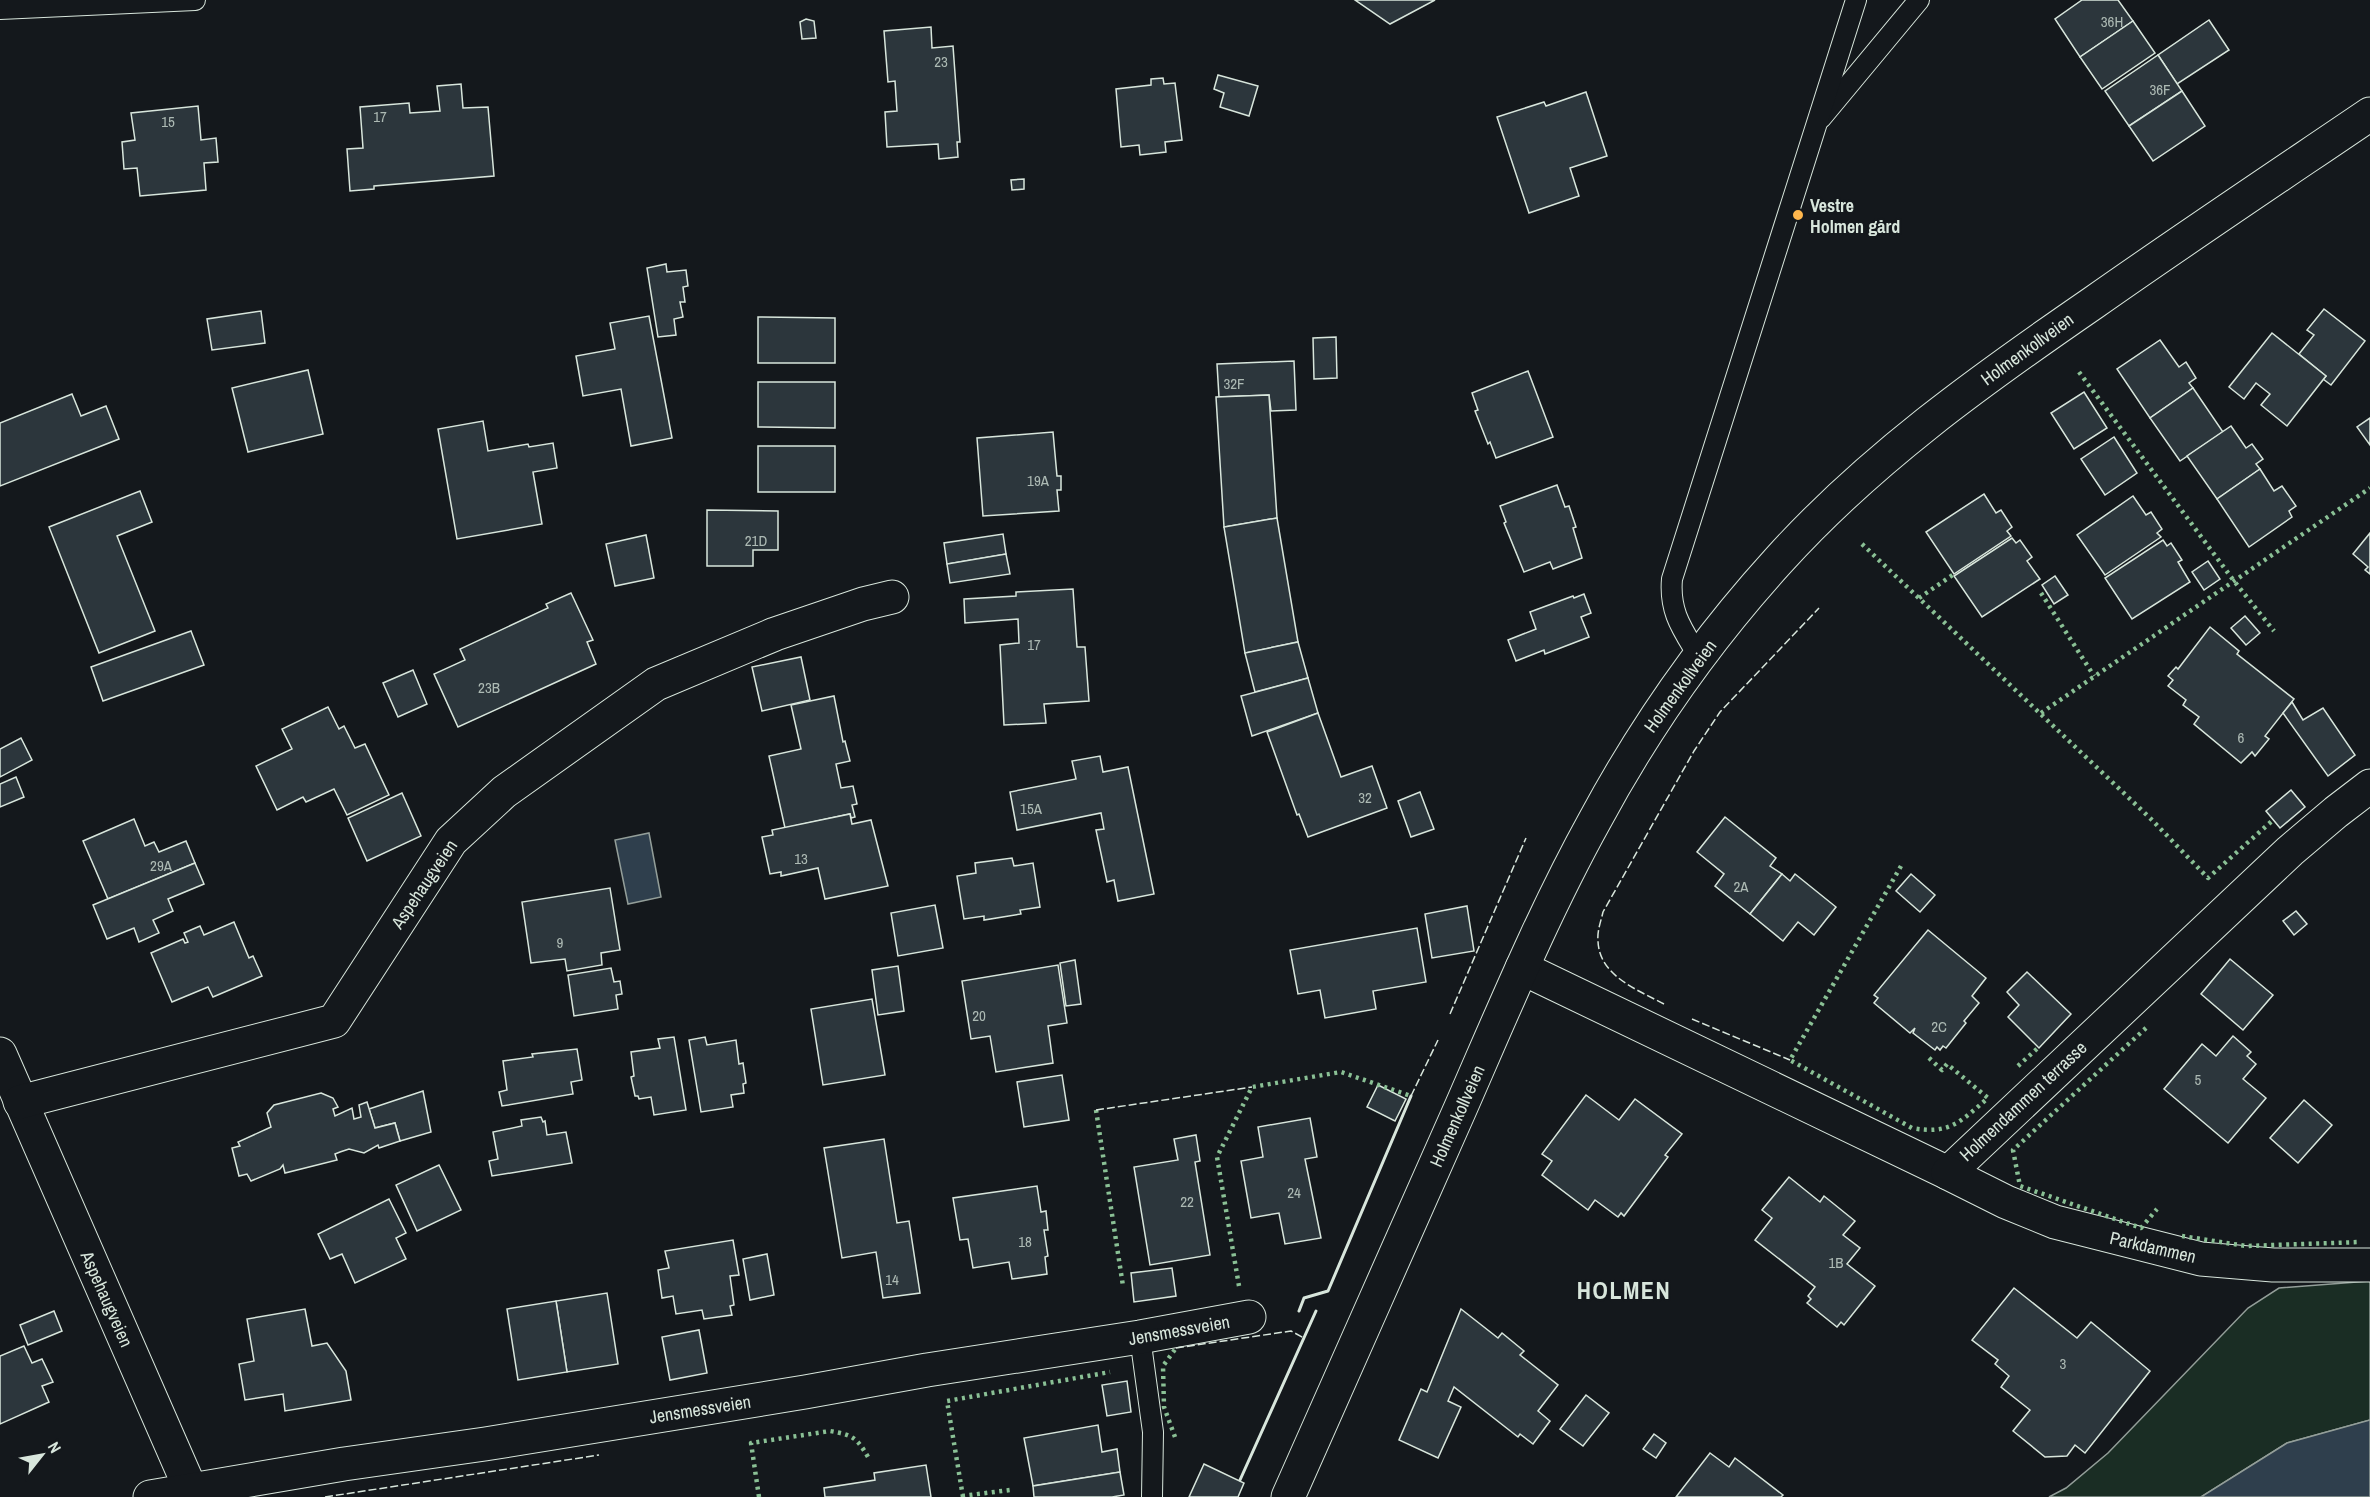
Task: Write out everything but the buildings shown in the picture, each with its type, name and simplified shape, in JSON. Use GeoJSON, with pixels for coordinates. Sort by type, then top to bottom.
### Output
{"type":"FeatureCollection","features":[{"type":"Feature","properties":{"kind":"street","name":"Holmenkollveien"},"geometry":{"type":"LineString","coordinates":[[1288,1497],[1522,968],[1577,854],[1611,791],[1666,703],[1699,657],[1750,593],[1803,535],[1916,432],[2027,348],[2370,114]]}},
{"type":"Feature","properties":{"kind":"street","name":"Aspehaugveien"},"geometry":{"type":"LineString","coordinates":[[10,1104],[334,1021],[451,842],[504,792],[656,684],[775,634],[863,604],[892,597]]}},
{"type":"Feature","properties":{"kind":"street","name":"Holmendammen terrasse"},"geometry":{"type":"LineString","coordinates":[[1522,968],[1948,1173],[2290,851],[2370,786]]}},
{"type":"Feature","properties":{"kind":"street","name":"Aspehaugveien"},"geometry":{"type":"LineString","coordinates":[[0,1054],[10,1104],[193,1493]]}},
{"type":"Feature","properties":{"kind":"street","name":"Parkdammen"},"geometry":{"type":"LineString","coordinates":[[1948,1173],[2006,1203],[2055,1222],[2201,1259],[2273,1265],[2370,1265]]}},
{"type":"Feature","properties":{"kind":"street","name":"Jensmessveien"},"geometry":{"type":"LineString","coordinates":[[150,1497],[193,1493],[771,1398],[927,1370],[1140,1337],[1249,1317]]}},
{"type":"Feature","properties":{"kind":"lane"},"geometry":{"type":"LineString","coordinates":[[0,9],[195,0]]}},
{"type":"Feature","properties":{"kind":"lane"},"geometry":{"type":"LineString","coordinates":[[1699,657],[1677,620],[1670,597],[1672,579],[1856,0]]}},
{"type":"Feature","properties":{"kind":"lane"},"geometry":{"type":"LineString","coordinates":[[1815,125],[1919,0]]}},
{"type":"Feature","properties":{"kind":"lane"},"geometry":{"type":"LineString","coordinates":[[1140,1337],[1153,1432],[1152,1497]]}},
{"type":"Feature","properties":{"kind":"green space"},"geometry":{"type":"Polygon","coordinates":[[[2370,1281],[2370,1420],[2287,1443],[2201,1497],[2049,1497],[2066,1488],[2108,1453],[2248,1308],[2279,1288],[2370,1281]]]}},
{"type":"Feature","properties":{"kind":"water"},"geometry":{"type":"Polygon","coordinates":[[[649,833],[661,897],[628,904],[615,840],[649,833]]]}},
{"type":"Feature","properties":{"kind":"water"},"geometry":{"type":"Polygon","coordinates":[[[2370,1420],[2370,1497],[2201,1497],[2287,1443],[2370,1420]]]}},
{"type":"Feature","properties":{"kind":"hedge"},"geometry":{"type":"LineString","coordinates":[[2079,372],[2234,581],[2274,631]]}},
{"type":"Feature","properties":{"kind":"hedge"},"geometry":{"type":"LineString","coordinates":[[2041,713],[2370,488]]}},
{"type":"Feature","properties":{"kind":"hedge"},"geometry":{"type":"LineString","coordinates":[[1862,544],[2151,819],[2208,878],[2273,820]]}},
{"type":"Feature","properties":{"kind":"hedge"},"geometry":{"type":"LineString","coordinates":[[1919,598],[1954,574]]}},
{"type":"Feature","properties":{"kind":"hedge"},"geometry":{"type":"LineString","coordinates":[[2041,593],[2094,676]]}},
{"type":"Feature","properties":{"kind":"hedge"},"geometry":{"type":"LineString","coordinates":[[1901,866],[1790,1060],[1912,1128],[1936,1130],[1954,1124],[1988,1098],[1947,1064],[1942,1070],[1928,1057]]}},
{"type":"Feature","properties":{"kind":"hedge"},"geometry":{"type":"LineString","coordinates":[[2146,1028],[2013,1150],[2020,1186],[2141,1228],[2157,1209]]}},
{"type":"Feature","properties":{"kind":"hedge"},"geometry":{"type":"LineString","coordinates":[[2018,1066],[2040,1046]]}},
{"type":"Feature","properties":{"kind":"hedge"},"geometry":{"type":"LineString","coordinates":[[1239,1286],[1217,1157],[1252,1087],[1341,1072],[1411,1096]]}},
{"type":"Feature","properties":{"kind":"hedge"},"geometry":{"type":"LineString","coordinates":[[1096,1110],[1123,1286]]}},
{"type":"Feature","properties":{"kind":"hedge"},"geometry":{"type":"LineString","coordinates":[[2182,1236],[2246,1246],[2360,1242]]}},
{"type":"Feature","properties":{"kind":"hedge"},"geometry":{"type":"LineString","coordinates":[[1175,1437],[1164,1407],[1163,1366],[1176,1348]]}},
{"type":"Feature","properties":{"kind":"hedge"},"geometry":{"type":"LineString","coordinates":[[963,1497],[947,1401],[1110,1372]]}},
{"type":"Feature","properties":{"kind":"hedge"},"geometry":{"type":"LineString","coordinates":[[759,1497],[751,1443],[830,1431],[854,1438],[868,1457]]}},
{"type":"Feature","properties":{"kind":"hedge"},"geometry":{"type":"LineString","coordinates":[[962,1496],[1010,1490]]}},
{"type":"Feature","properties":{"kind":"fence"},"geometry":{"type":"LineString","coordinates":[[1664,1004],[1632,987],[1612,973],[1605,964],[1600,953],[1598,937],[1603,912],[1694,751],[1720,712],[1819,608]]}},
{"type":"Feature","properties":{"kind":"fence"},"geometry":{"type":"LineString","coordinates":[[1450,1014],[1526,838]]}},
{"type":"Feature","properties":{"kind":"fence"},"geometry":{"type":"LineString","coordinates":[[1692,1019],[1790,1060]]}},
{"type":"Feature","properties":{"kind":"fence"},"geometry":{"type":"LineString","coordinates":[[1411,1096],[1438,1040]]}},
{"type":"Feature","properties":{"kind":"fence"},"geometry":{"type":"LineString","coordinates":[[1096,1110],[1252,1087]]}},
{"type":"Feature","properties":{"kind":"fence"},"geometry":{"type":"LineString","coordinates":[[1176,1348],[1291,1331],[1304,1338]]}},
{"type":"Feature","properties":{"kind":"fence"},"geometry":{"type":"LineString","coordinates":[[325,1497],[599,1455]]}},
{"type":"Feature","properties":{"kind":"wall"},"geometry":{"type":"LineString","coordinates":[[1299,1311],[1304,1298],[1328,1291],[1411,1096]]}},
{"type":"Feature","properties":{"kind":"wall"},"geometry":{"type":"LineString","coordinates":[[1240,1480],[1316,1311]]}},
{"type":"Feature","properties":{"kind":"place","name":"Vestre Holmen gård"},"geometry":{"type":"Point","coordinates":[1798,215]}},
{"type":"Feature","properties":{"kind":"district","name":"HOLMEN"},"geometry":{"type":"Point","coordinates":[1624,1290]}}]}
